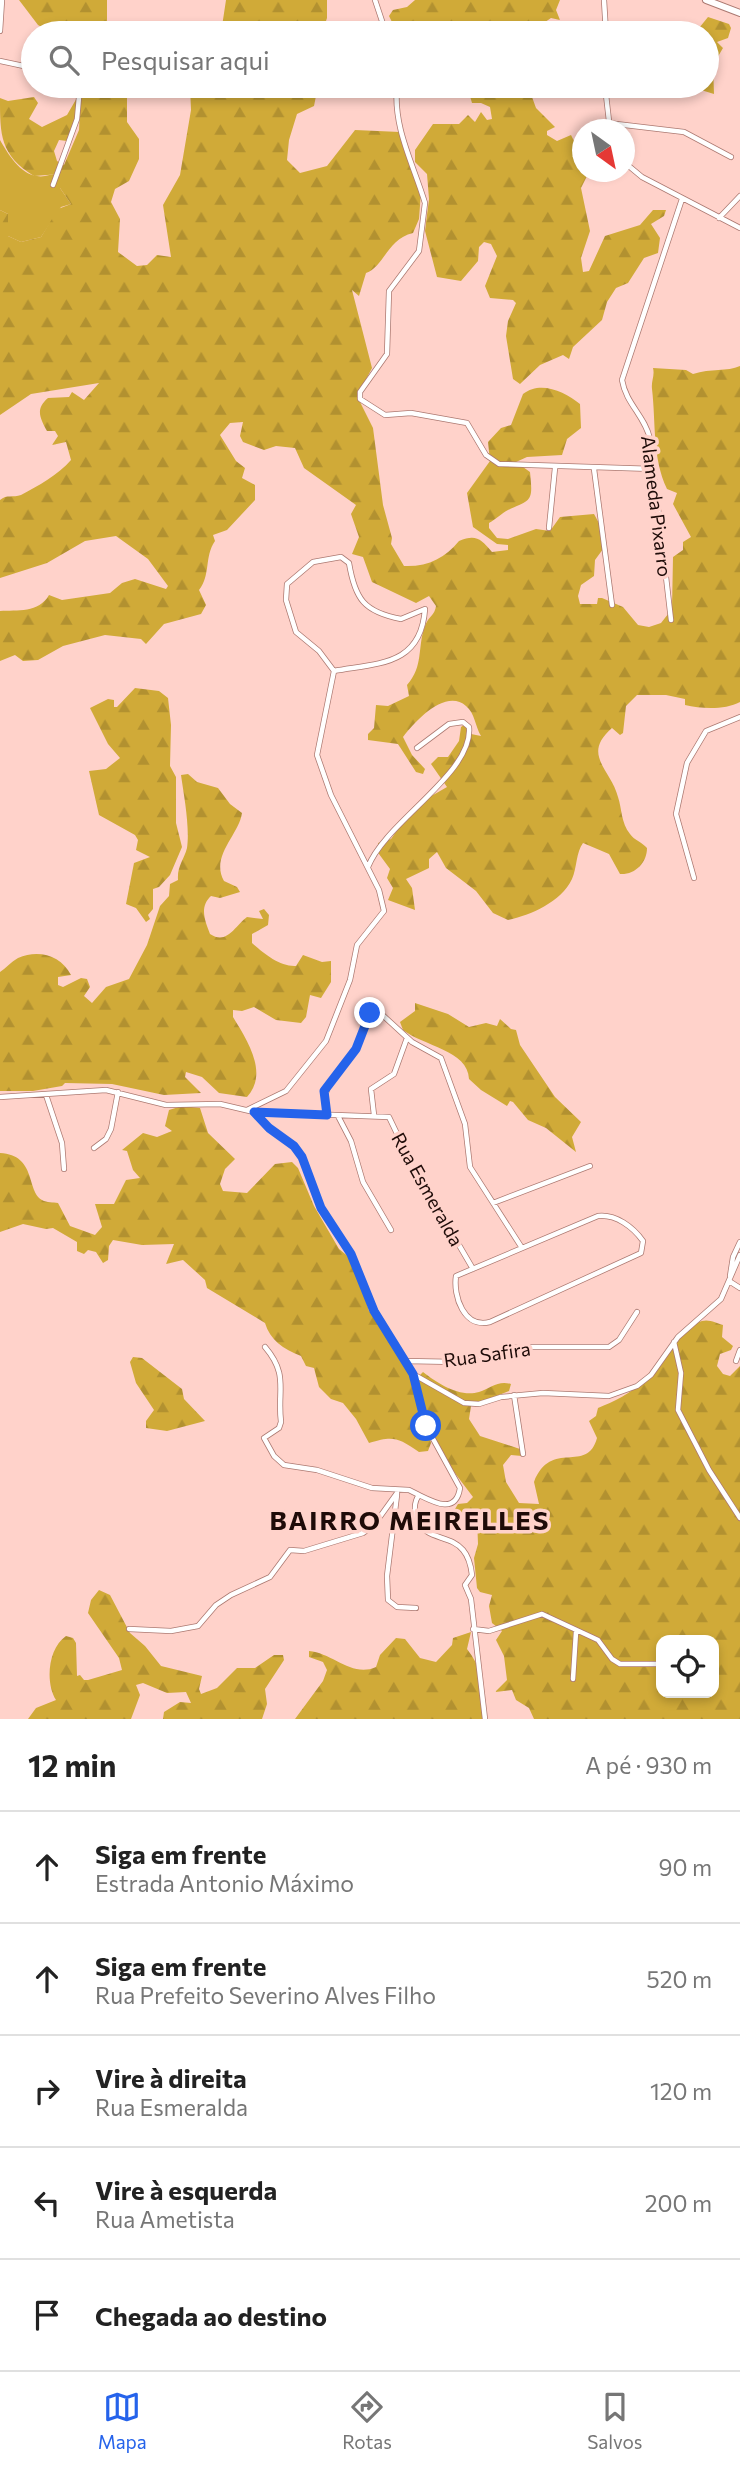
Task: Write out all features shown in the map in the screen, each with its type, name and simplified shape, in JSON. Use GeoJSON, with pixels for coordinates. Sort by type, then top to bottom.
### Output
{"type":"FeatureCollection","features":[{"type":"Feature","properties":{"kind":"street"},"geometry":{"type":"LineString","coordinates":[[0,31],[2,0]]}},
{"type":"Feature","properties":{"kind":"street"},"geometry":{"type":"LineString","coordinates":[[375,0],[382,21]]}},
{"type":"Feature","properties":{"kind":"street"},"geometry":{"type":"LineString","coordinates":[[604,0],[605,21]]}},
{"type":"Feature","properties":{"kind":"street"},"geometry":{"type":"LineString","coordinates":[[706,0],[740,13]]}},
{"type":"Feature","properties":{"kind":"street"},"geometry":{"type":"LineString","coordinates":[[0,61],[21,65]]}},
{"type":"Feature","properties":{"kind":"street"},"geometry":{"type":"LineString","coordinates":[[53,185],[77,119],[79,98]]}},
{"type":"Feature","properties":{"kind":"street"},"geometry":{"type":"LineString","coordinates":[[396,98],[399,124],[425,203],[425,215],[416,257],[389,291],[390,334],[387,354],[359,396],[365,404],[385,415],[411,413],[469,424],[486,455],[495,462],[555,468],[653,469]]}},
{"type":"Feature","properties":{"kind":"street"},"geometry":{"type":"LineString","coordinates":[[606,98],[608,119]]}},
{"type":"Feature","properties":{"kind":"street"},"geometry":{"type":"LineString","coordinates":[[635,126],[684,132],[731,157]]}},
{"type":"Feature","properties":{"kind":"street"},"geometry":{"type":"LineString","coordinates":[[635,171],[682,199],[740,228]]}},
{"type":"Feature","properties":{"kind":"street"},"geometry":{"type":"LineString","coordinates":[[719,218],[740,196]]}},
{"type":"Feature","properties":{"kind":"street","name":"Alameda Pixarro"},"geometry":{"type":"LineString","coordinates":[[671,620],[648,428],[626,396],[622,380],[682,199]]}},
{"type":"Feature","properties":{"kind":"street"},"geometry":{"type":"LineString","coordinates":[[549,528],[555,468]]}},
{"type":"Feature","properties":{"kind":"street"},"geometry":{"type":"LineString","coordinates":[[594,469],[612,605]]}},
{"type":"Feature","properties":{"kind":"street"},"geometry":{"type":"LineString","coordinates":[[246,1110],[286,1091],[332,1032],[350,980],[356,945],[384,911],[368,867],[335,804],[317,755],[334,671],[319,651],[296,632],[286,590],[293,577],[313,562],[341,557],[349,563],[356,595],[372,608],[401,620],[421,608],[425,610],[416,641],[398,659],[334,671]]}},
{"type":"Feature","properties":{"kind":"street"},"geometry":{"type":"LineString","coordinates":[[694,878],[676,814],[687,763],[706,731],[740,717]]}},
{"type":"Feature","properties":{"kind":"street"},"geometry":{"type":"LineString","coordinates":[[368,867],[373,854],[398,823],[450,772],[466,743],[469,727],[463,722],[449,724],[417,748]]}},
{"type":"Feature","properties":{"kind":"street"},"geometry":{"type":"LineString","coordinates":[[327,1115],[324,1091],[356,1049],[372,1010],[381,1012],[407,1038],[441,1059],[452,1096],[465,1124],[470,1167],[523,1248]]}},
{"type":"Feature","properties":{"kind":"street"},"geometry":{"type":"LineString","coordinates":[[374,1115],[371,1089],[394,1074],[407,1038]]}},
{"type":"Feature","properties":{"kind":"street","name":"Rua Esmeralda"},"geometry":{"type":"LineString","coordinates":[[0,1097],[106,1090],[166,1105],[220,1104],[254,1112],[374,1115],[391,1119],[411,1163],[473,1269]]}},
{"type":"Feature","properties":{"kind":"street"},"geometry":{"type":"LineString","coordinates":[[94,1148],[106,1139],[111,1129],[118,1092]]}},
{"type":"Feature","properties":{"kind":"street"},"geometry":{"type":"LineString","coordinates":[[46,1095],[62,1143],[64,1169]]}},
{"type":"Feature","properties":{"kind":"street"},"geometry":{"type":"LineString","coordinates":[[254,1112],[269,1128],[294,1146],[302,1157],[321,1208],[351,1254],[374,1311],[413,1374],[426,1426],[460,1488],[458,1496],[446,1505],[438,1505],[409,1490],[398,1492],[372,1489],[317,1470],[288,1466],[274,1456],[264,1438],[279,1428],[281,1422],[281,1375],[279,1365],[265,1347]]}},
{"type":"Feature","properties":{"kind":"street"},"geometry":{"type":"LineString","coordinates":[[337,1115],[351,1141],[363,1182],[391,1230]]}},
{"type":"Feature","properties":{"kind":"street"},"geometry":{"type":"LineString","coordinates":[[493,1203],[590,1166]]}},
{"type":"Feature","properties":{"kind":"street"},"geometry":{"type":"LineString","coordinates":[[605,1215],[634,1230],[643,1246],[636,1256],[484,1324],[469,1319],[459,1302],[456,1277],[523,1248],[605,1215]]}},
{"type":"Feature","properties":{"kind":"street"},"geometry":{"type":"LineString","coordinates":[[730,1279],[733,1257],[740,1242]]}},
{"type":"Feature","properties":{"kind":"street"},"geometry":{"type":"LineString","coordinates":[[413,1374],[464,1403],[479,1404],[514,1395],[618,1394],[644,1381],[674,1342],[721,1299],[740,1255]]}},
{"type":"Feature","properties":{"kind":"street"},"geometry":{"type":"LineString","coordinates":[[730,1279],[740,1288]]}},
{"type":"Feature","properties":{"kind":"street","name":"Rua Safira"},"geometry":{"type":"LineString","coordinates":[[404,1361],[455,1363],[518,1347],[609,1347],[617,1342],[637,1312]]}},
{"type":"Feature","properties":{"kind":"street"},"geometry":{"type":"LineString","coordinates":[[674,1342],[681,1373],[678,1410],[709,1470],[740,1518]]}},
{"type":"Feature","properties":{"kind":"street"},"geometry":{"type":"LineString","coordinates":[[736,1361],[740,1350]]}},
{"type":"Feature","properties":{"kind":"street"},"geometry":{"type":"LineString","coordinates":[[514,1395],[523,1454]]}},
{"type":"Feature","properties":{"kind":"street"},"geometry":{"type":"LineString","coordinates":[[398,1492],[388,1568],[388,1600],[397,1607],[416,1608]]}},
{"type":"Feature","properties":{"kind":"street"},"geometry":{"type":"LineString","coordinates":[[129,1629],[171,1631],[198,1626],[223,1600],[270,1577],[290,1550],[304,1551],[369,1529],[398,1492]]}},
{"type":"Feature","properties":{"kind":"street"},"geometry":{"type":"LineString","coordinates":[[419,1495],[415,1502],[415,1512],[424,1530],[460,1547],[468,1559],[472,1575],[465,1585],[470,1594],[485,1719]]}},
{"type":"Feature","properties":{"kind":"street"},"geometry":{"type":"LineString","coordinates":[[473,1629],[489,1631],[542,1614],[598,1640],[612,1659],[620,1664],[656,1664]]}},
{"type":"Feature","properties":{"kind":"street"},"geometry":{"type":"LineString","coordinates":[[573,1679],[576,1632]]}},
{"type":"Feature","properties":{"kind":"green space"},"geometry":{"type":"Polygon","coordinates":[[[19,0],[107,0],[107,21],[35,21],[19,0]]]}},
{"type":"Feature","properties":{"kind":"green space"},"geometry":{"type":"Polygon","coordinates":[[[226,0],[327,0],[326,21],[223,21],[226,0]]]}},
{"type":"Feature","properties":{"kind":"green space"},"geometry":{"type":"Polygon","coordinates":[[[415,0],[560,0],[556,10],[560,20],[392,21],[389,16],[393,10],[407,7],[415,0]]]}},
{"type":"Feature","properties":{"kind":"green space"},"geometry":{"type":"Polygon","coordinates":[[[708,17],[729,24],[731,28],[728,38],[719,41],[719,21],[705,21],[708,17]]]}},
{"type":"Feature","properties":{"kind":"green space"},"geometry":{"type":"Polygon","coordinates":[[[0,98],[8,101],[35,98],[38,103],[29,119],[42,127],[67,115],[78,98],[76,123],[67,141],[59,140],[54,151],[57,161],[64,165],[79,130],[80,98],[127,98],[127,122],[139,139],[139,159],[129,181],[115,189],[111,202],[120,219],[118,252],[137,266],[147,265],[157,255],[171,257],[163,205],[180,175],[191,110],[190,98],[316,98],[314,106],[297,114],[289,140],[287,160],[300,173],[327,166],[355,130],[400,132],[421,192],[419,219],[413,233],[397,241],[377,265],[366,273],[359,296],[352,290],[372,368],[360,391],[359,400],[373,428],[391,544],[404,566],[421,565],[435,560],[459,541],[470,538],[481,541],[492,552],[508,550],[508,545],[497,544],[473,527],[467,493],[490,461],[488,442],[501,428],[511,425],[523,394],[537,388],[553,389],[580,404],[581,428],[567,439],[562,455],[527,457],[516,462],[530,472],[531,494],[522,504],[489,523],[489,528],[497,538],[508,539],[536,529],[550,531],[560,517],[594,514],[600,525],[603,549],[595,560],[594,576],[581,585],[578,596],[580,604],[597,604],[598,598],[602,598],[623,607],[638,625],[649,627],[661,623],[672,609],[673,557],[683,550],[683,542],[691,537],[673,504],[677,493],[667,489],[659,465],[655,440],[653,368],[686,370],[693,374],[740,366],[740,702],[720,708],[706,708],[685,705],[685,699],[666,695],[637,695],[626,706],[623,733],[620,735],[612,728],[603,738],[598,754],[614,787],[627,830],[647,848],[645,859],[635,870],[620,874],[609,854],[583,843],[572,879],[561,894],[535,911],[508,920],[493,913],[476,891],[446,868],[437,852],[429,859],[429,868],[406,879],[412,888],[415,910],[388,900],[393,888],[387,878],[390,869],[379,854],[378,843],[391,839],[414,806],[447,787],[431,764],[438,757],[448,757],[459,741],[461,727],[464,725],[471,734],[481,736],[469,709],[458,702],[449,701],[423,715],[403,737],[412,755],[425,769],[423,774],[416,772],[398,744],[368,740],[368,734],[374,728],[376,705],[388,706],[409,696],[407,685],[416,671],[425,626],[436,606],[429,596],[416,603],[372,582],[363,557],[352,554],[359,537],[351,514],[356,505],[304,468],[295,448],[276,446],[264,450],[243,442],[240,436],[243,422],[230,423],[220,435],[236,461],[245,468],[242,478],[255,485],[255,500],[227,530],[213,535],[215,541],[199,590],[206,605],[201,614],[164,624],[146,644],[141,639],[105,635],[63,646],[38,660],[23,661],[15,655],[0,661],[0,611],[34,608],[49,595],[62,600],[110,593],[122,583],[135,579],[166,589],[168,586],[148,559],[116,536],[85,541],[47,563],[0,578],[0,500],[21,495],[34,488],[71,460],[66,442],[52,445],[58,436],[55,431],[47,431],[41,418],[41,406],[48,398],[69,397],[72,392],[84,400],[99,383],[31,394],[0,415],[0,210],[8,214],[8,236],[21,242],[41,237],[58,209],[71,204],[60,188],[60,174],[34,176],[8,152],[2,133],[0,98]]]}},
{"type":"Feature","properties":{"kind":"green space"},"geometry":{"type":"Polygon","coordinates":[[[471,98],[532,98],[536,108],[555,127],[547,131],[547,135],[557,141],[571,135],[572,182],[584,182],[581,188],[590,231],[581,258],[583,272],[589,271],[605,236],[640,225],[653,210],[666,210],[664,216],[651,224],[660,238],[658,253],[644,258],[628,283],[616,288],[607,302],[602,320],[573,347],[569,359],[563,355],[540,365],[520,384],[513,379],[506,336],[508,321],[516,303],[513,300],[490,298],[485,286],[497,256],[491,244],[484,242],[479,247],[478,261],[461,281],[437,277],[425,231],[429,199],[427,174],[415,162],[415,150],[433,124],[459,124],[468,115],[475,122],[481,112],[487,120],[492,119],[490,107],[472,103],[471,98]]]}},
{"type":"Feature","properties":{"kind":"green space"},"geometry":{"type":"Polygon","coordinates":[[[0,140],[25,172],[40,176],[60,174],[60,188],[71,204],[61,207],[41,237],[21,242],[8,236],[8,214],[0,210],[0,140]]]}},
{"type":"Feature","properties":{"kind":"green space"},"geometry":{"type":"Polygon","coordinates":[[[135,688],[159,691],[168,698],[171,725],[170,766],[176,777],[176,823],[182,847],[170,875],[159,887],[153,889],[153,909],[146,922],[136,908],[126,904],[134,863],[150,857],[136,850],[138,840],[135,835],[99,815],[89,771],[106,769],[120,758],[108,744],[90,708],[108,699],[114,700],[114,707],[117,707],[135,688]]]}},
{"type":"Feature","properties":{"kind":"green space"},"geometry":{"type":"Polygon","coordinates":[[[188,774],[197,782],[218,788],[230,804],[242,813],[220,863],[224,881],[237,887],[240,892],[220,898],[211,896],[207,900],[204,914],[210,934],[216,937],[226,936],[247,917],[263,919],[259,911],[264,909],[269,915],[268,925],[252,934],[252,943],[272,959],[290,966],[296,966],[303,955],[322,962],[331,961],[331,982],[321,998],[310,995],[306,1017],[301,1023],[276,1020],[254,1007],[242,1011],[233,1010],[233,1017],[249,1046],[256,1067],[253,1088],[247,1097],[219,1093],[202,1077],[186,1072],[185,1077],[201,1093],[164,1095],[112,1084],[65,1083],[62,1086],[33,1091],[0,1091],[0,972],[26,955],[41,954],[55,958],[71,975],[58,977],[58,985],[63,987],[81,978],[87,979],[90,987],[84,996],[92,1003],[106,987],[129,979],[147,945],[160,906],[169,896],[170,884],[178,880],[188,840],[181,775],[188,774]]]}},
{"type":"Feature","properties":{"kind":"green space"},"geometry":{"type":"Polygon","coordinates":[[[415,1003],[448,1014],[469,1027],[486,1023],[497,1026],[500,1019],[516,1030],[520,1045],[555,1097],[581,1122],[572,1137],[576,1152],[546,1128],[528,1120],[513,1102],[510,1101],[507,1106],[481,1090],[469,1079],[467,1069],[461,1061],[453,1055],[403,1030],[400,1022],[415,1011],[415,1003]]]}},
{"type":"Feature","properties":{"kind":"green space"},"geometry":{"type":"Polygon","coordinates":[[[182,1106],[200,1108],[208,1133],[235,1159],[225,1169],[220,1184],[223,1191],[247,1193],[275,1164],[292,1162],[298,1168],[314,1206],[339,1249],[350,1258],[357,1271],[369,1311],[384,1324],[395,1350],[416,1379],[423,1372],[442,1385],[464,1393],[479,1392],[498,1384],[511,1384],[509,1391],[471,1406],[469,1419],[480,1436],[523,1450],[522,1456],[511,1455],[503,1465],[506,1482],[519,1503],[539,1504],[534,1482],[541,1469],[559,1458],[577,1457],[592,1449],[597,1438],[589,1421],[596,1416],[598,1408],[622,1397],[639,1385],[686,1330],[705,1321],[723,1325],[722,1337],[733,1346],[731,1350],[720,1354],[717,1366],[723,1374],[730,1376],[740,1366],[740,1719],[534,1719],[529,1708],[516,1700],[512,1690],[495,1692],[507,1680],[504,1656],[496,1640],[502,1631],[492,1623],[489,1606],[492,1595],[480,1592],[477,1588],[474,1558],[478,1544],[477,1518],[468,1518],[449,1526],[451,1521],[434,1518],[452,1514],[458,1504],[467,1503],[473,1497],[448,1464],[424,1415],[431,1443],[428,1451],[419,1452],[395,1439],[369,1443],[356,1419],[343,1403],[331,1399],[319,1387],[314,1368],[306,1366],[301,1356],[278,1343],[265,1323],[207,1288],[205,1280],[183,1260],[166,1264],[174,1244],[142,1245],[113,1240],[109,1246],[108,1260],[103,1263],[96,1252],[88,1250],[84,1254],[77,1251],[77,1242],[53,1228],[23,1224],[0,1232],[0,1153],[20,1160],[37,1195],[44,1201],[58,1203],[70,1226],[95,1235],[102,1227],[95,1204],[114,1204],[126,1180],[140,1178],[133,1170],[127,1151],[122,1150],[143,1133],[157,1137],[172,1131],[165,1126],[169,1110],[182,1106]]]}},
{"type":"Feature","properties":{"kind":"green space"},"geometry":{"type":"Polygon","coordinates":[[[133,1357],[142,1358],[182,1389],[184,1399],[205,1421],[167,1431],[146,1428],[146,1421],[154,1410],[136,1383],[130,1362],[133,1357]]]}},
{"type":"Feature","properties":{"kind":"green space"},"geometry":{"type":"Polygon","coordinates":[[[99,1590],[110,1595],[130,1633],[161,1666],[202,1676],[199,1689],[201,1694],[217,1688],[237,1668],[255,1668],[274,1655],[283,1655],[284,1660],[265,1689],[267,1704],[262,1719],[163,1719],[164,1712],[180,1702],[191,1703],[186,1692],[167,1693],[143,1683],[136,1685],[140,1695],[131,1719],[28,1719],[36,1708],[56,1700],[50,1685],[50,1666],[55,1649],[66,1636],[73,1638],[76,1643],[77,1676],[88,1680],[122,1670],[119,1658],[88,1613],[91,1600],[99,1590]]]}},
{"type":"Feature","properties":{"kind":"green space"},"geometry":{"type":"Polygon","coordinates":[[[471,1632],[467,1649],[477,1665],[482,1682],[483,1719],[295,1719],[323,1681],[327,1670],[323,1662],[309,1657],[309,1651],[351,1667],[367,1670],[376,1667],[380,1655],[396,1638],[405,1639],[420,1658],[436,1662],[452,1645],[453,1638],[471,1632]]]}},
{"type":"Feature","properties":{"kind":"district","name":"BAIRRO MEIRELLES"},"geometry":{"type":"Point","coordinates":[410,1519]}},
{"type":"Feature","properties":{"kind":"route"},"geometry":{"type":"LineString","coordinates":[[370,1013],[356,1049],[324,1091],[327,1115],[254,1112],[258,1119],[294,1146],[302,1157],[321,1208],[351,1254],[374,1311],[413,1374],[426,1426]]}}]}
